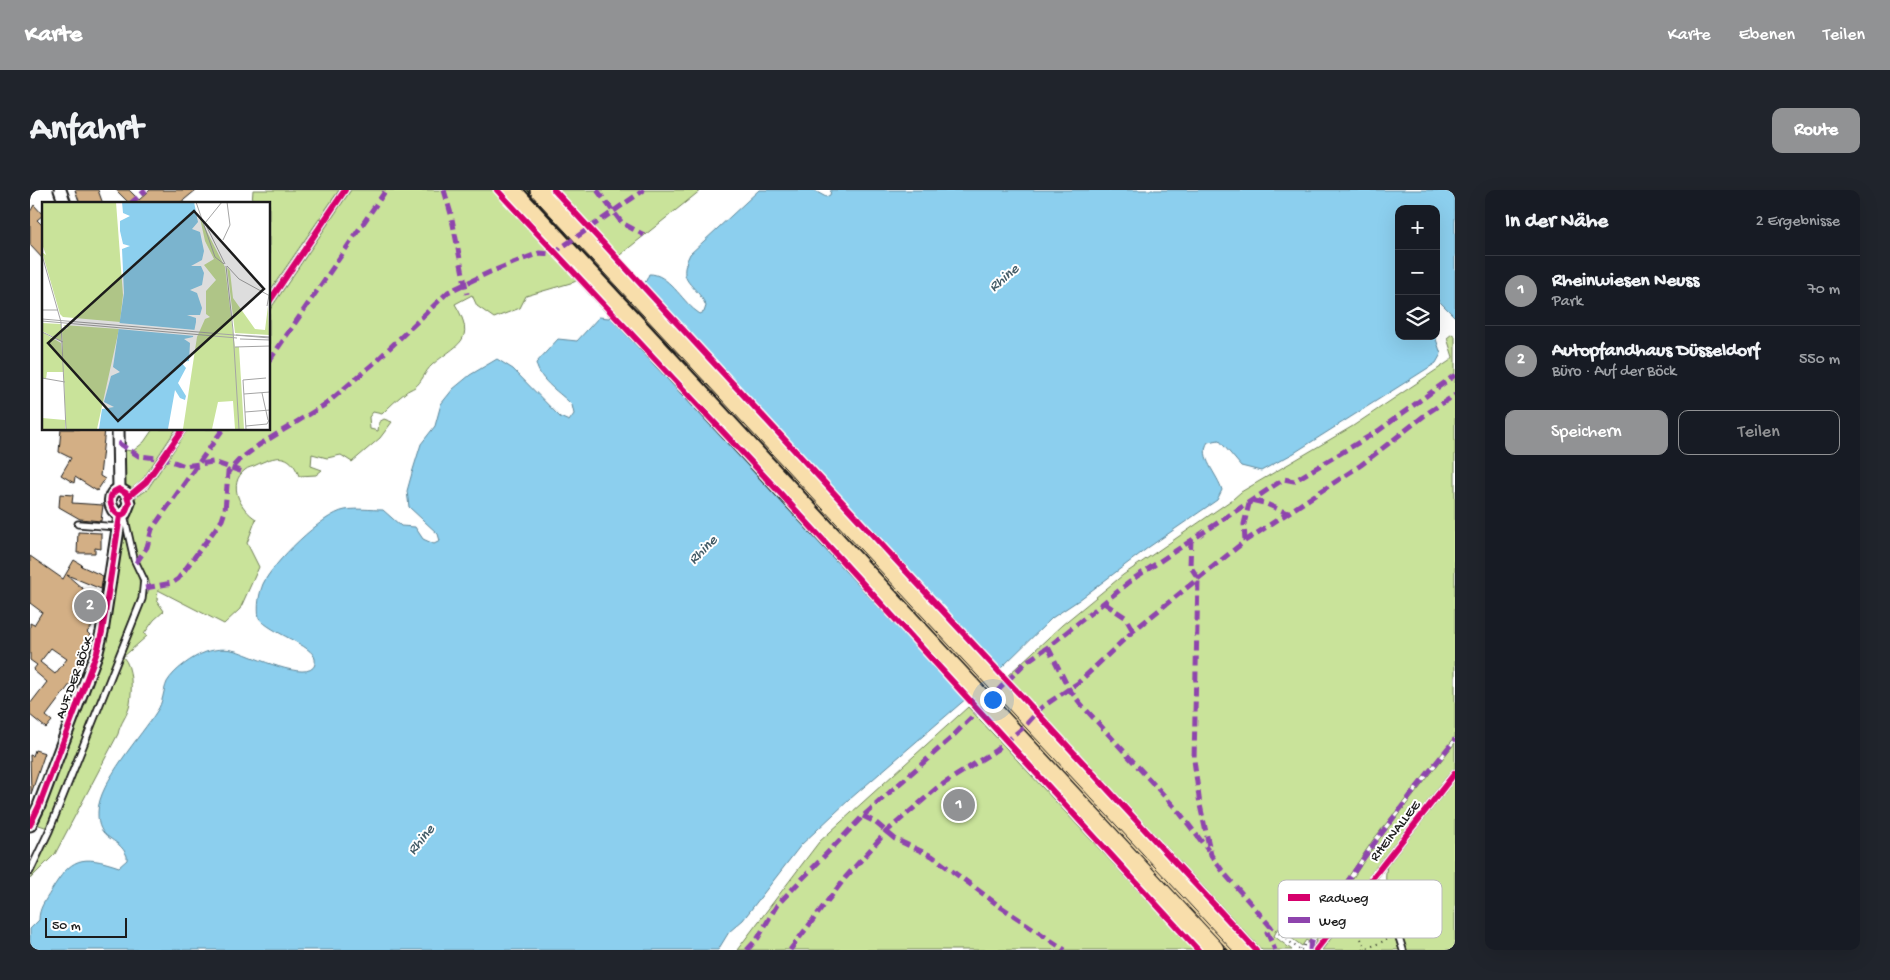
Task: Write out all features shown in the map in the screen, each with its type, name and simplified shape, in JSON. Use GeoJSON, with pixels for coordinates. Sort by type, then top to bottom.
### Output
{"type":"FeatureCollection","features":[{"type":"Feature","properties":{"kind":"highway"},"geometry":{"type":"LineString","coordinates":[[509,190],[1213,950]]}},
{"type":"Feature","properties":{"kind":"highway"},"geometry":{"type":"LineString","coordinates":[[541,190],[1243,950]]}},
{"type":"Feature","properties":{"kind":"street"},"geometry":{"type":"LineString","coordinates":[[60,190],[64,202]]}},
{"type":"Feature","properties":{"kind":"street"},"geometry":{"type":"LineString","coordinates":[[118,430],[119,489],[128,497]]}},
{"type":"Feature","properties":{"kind":"street"},"geometry":{"type":"LineString","coordinates":[[119,489],[112,493],[110,500],[113,510],[120,519]]}},
{"type":"Feature","properties":{"kind":"street","name":"AUF DER BÖCK"},"geometry":{"type":"LineString","coordinates":[[30,825],[97,652],[102,632],[120,519],[128,507],[128,497]]}},
{"type":"Feature","properties":{"kind":"lane"},"geometry":{"type":"LineString","coordinates":[[270,301],[345,190]]}},
{"type":"Feature","properties":{"kind":"lane"},"geometry":{"type":"LineString","coordinates":[[128,497],[146,482],[182,430]]}},
{"type":"Feature","properties":{"kind":"lane"},"geometry":{"type":"LineString","coordinates":[[30,871],[49,831],[143,593],[144,580],[134,560],[120,519],[78,524]]}},
{"type":"Feature","properties":{"kind":"lane","name":"RHEINALLEE"},"geometry":{"type":"LineString","coordinates":[[1372,879],[1455,773]]}},
{"type":"Feature","properties":{"kind":"lane","name":"RHEINALLEE"},"geometry":{"type":"LineString","coordinates":[[1316,950],[1325,938]]}},
{"type":"Feature","properties":{"kind":"lane"},"geometry":{"type":"LineString","coordinates":[[1399,938],[1403,950]]}},
{"type":"Feature","properties":{"kind":"path"},"geometry":{"type":"LineString","coordinates":[[1271,927],[1278,933]]}},
{"type":"Feature","properties":{"kind":"path"},"geometry":{"type":"LineString","coordinates":[[1285,938],[1300,950],[1305,944],[1310,943]]}},
{"type":"Feature","properties":{"kind":"path"},"geometry":{"type":"LineString","coordinates":[[1361,939],[1365,949],[1393,938]]}},
{"type":"Feature","properties":{"kind":"green space"},"geometry":{"type":"Polygon","coordinates":[[[253,190],[339,190],[270,291],[270,202],[252,202],[253,190]]]}},
{"type":"Feature","properties":{"kind":"green space"},"geometry":{"type":"Polygon","coordinates":[[[351,190],[701,190],[620,255],[574,282],[526,296],[520,308],[494,318],[477,306],[472,295],[455,304],[462,317],[464,327],[461,341],[430,367],[415,387],[402,395],[382,414],[373,412],[369,417],[370,429],[378,431],[379,422],[384,419],[392,422],[380,438],[352,462],[341,455],[327,458],[312,454],[311,466],[322,470],[316,475],[299,476],[291,462],[281,458],[269,459],[245,470],[237,482],[236,489],[245,509],[256,519],[247,543],[259,567],[240,609],[224,624],[158,590],[157,601],[164,611],[154,620],[144,634],[147,636],[123,657],[129,667],[131,692],[129,708],[118,734],[55,854],[30,879],[150,587],[135,550],[130,531],[135,498],[147,490],[187,430],[270,430],[270,310],[351,190]]]}},
{"type":"Feature","properties":{"kind":"green space"},"geometry":{"type":"Polygon","coordinates":[[[1452,334],[1455,336],[1455,737],[1373,840],[1346,880],[1278,880],[1278,928],[1274,936],[1292,950],[1262,950],[1011,679],[1005,678],[1062,625],[1123,575],[1241,492],[1353,426],[1451,360],[1453,357],[1447,338],[1452,334]]]}},
{"type":"Feature","properties":{"kind":"green space"},"geometry":{"type":"Polygon","coordinates":[[[152,430],[175,430],[139,485],[130,490],[124,486],[124,450],[133,451],[144,442],[152,430]]]}},
{"type":"Feature","properties":{"kind":"green space"},"geometry":{"type":"Polygon","coordinates":[[[123,526],[139,575],[140,600],[49,826],[45,827],[36,824],[97,661],[123,526]]]}},
{"type":"Feature","properties":{"kind":"green space"},"geometry":{"type":"Polygon","coordinates":[[[968,707],[1193,950],[737,950],[819,842],[968,707]]]}},
{"type":"Feature","properties":{"kind":"green space"},"geometry":{"type":"Polygon","coordinates":[[[1455,743],[1455,768],[1368,880],[1352,880],[1373,847],[1455,743]]]}},
{"type":"Feature","properties":{"kind":"green space"},"geometry":{"type":"Polygon","coordinates":[[[1455,778],[1455,950],[1407,950],[1402,938],[1442,938],[1442,880],[1386,880],[1388,863],[1455,778]]]}},
{"type":"Feature","properties":{"kind":"green space"},"geometry":{"type":"Polygon","coordinates":[[[1291,938],[1311,938],[1309,942],[1306,940],[1302,946],[1291,938]]]}},
{"type":"Feature","properties":{"kind":"green space"},"geometry":{"type":"Polygon","coordinates":[[[1317,938],[1323,938],[1316,947],[1314,946],[1317,938]]]}},
{"type":"Feature","properties":{"kind":"green space"},"geometry":{"type":"Polygon","coordinates":[[[1332,938],[1395,938],[1399,950],[1322,950],[1332,938]]]}},
{"type":"Feature","properties":{"kind":"water","name":"Rhine"},"geometry":{"type":"Polygon","coordinates":[[[759,190],[813,190],[826,197],[830,195],[831,190],[1455,190],[1455,317],[1440,302],[1440,205],[1395,205],[1395,340],[1436,340],[1441,354],[1436,363],[1294,453],[1261,471],[1241,466],[1219,440],[1208,442],[1205,453],[1222,490],[1217,500],[1052,618],[997,672],[850,799],[801,845],[743,920],[729,932],[718,950],[30,950],[30,929],[39,920],[43,905],[58,880],[71,865],[86,860],[119,867],[127,860],[127,856],[119,844],[104,834],[101,829],[98,812],[100,800],[113,774],[159,708],[167,682],[174,673],[184,664],[201,654],[221,649],[236,651],[267,663],[295,670],[306,671],[313,667],[315,659],[307,649],[272,629],[259,618],[259,600],[263,584],[287,552],[324,520],[335,513],[350,509],[383,510],[401,526],[415,527],[423,539],[434,544],[440,541],[438,534],[409,507],[407,491],[421,444],[435,426],[441,404],[453,389],[470,375],[497,359],[513,369],[560,417],[569,421],[574,414],[572,405],[546,381],[538,370],[536,363],[558,339],[577,341],[599,317],[609,318],[646,281],[649,274],[662,278],[696,311],[700,314],[704,312],[706,306],[702,298],[686,277],[686,264],[690,254],[759,190]]]}},
{"type":"Feature","properties":{"kind":"building"},"geometry":{"type":"Polygon","coordinates":[[[75,190],[98,190],[102,202],[79,202],[75,190]]]}},
{"type":"Feature","properties":{"kind":"building"},"geometry":{"type":"Polygon","coordinates":[[[116,190],[129,190],[139,200],[150,190],[196,190],[181,202],[128,202],[116,190]]]}},
{"type":"Feature","properties":{"kind":"building"},"geometry":{"type":"Polygon","coordinates":[[[34,205],[42,214],[37,220],[42,225],[42,258],[30,245],[30,212],[34,205]]]}},
{"type":"Feature","properties":{"kind":"building"},"geometry":{"type":"Polygon","coordinates":[[[61,430],[105,430],[100,476],[105,479],[97,491],[75,477],[74,483],[61,475],[71,458],[59,452],[61,430]]]}},
{"type":"Feature","properties":{"kind":"building"},"geometry":{"type":"Polygon","coordinates":[[[60,494],[73,495],[72,503],[103,505],[101,521],[80,519],[59,507],[60,494]]]}},
{"type":"Feature","properties":{"kind":"building"},"geometry":{"type":"Polygon","coordinates":[[[78,532],[101,533],[101,549],[95,548],[95,553],[77,553],[78,532]]]}},
{"type":"Feature","properties":{"kind":"building"},"geometry":{"type":"Polygon","coordinates":[[[30,556],[63,579],[74,560],[81,566],[103,576],[101,589],[67,575],[99,603],[95,611],[97,614],[93,619],[96,622],[87,632],[93,638],[79,656],[84,659],[71,676],[74,679],[46,716],[52,721],[46,728],[30,715],[30,704],[47,682],[33,670],[37,665],[30,660],[30,623],[34,625],[42,612],[30,603],[30,556]],[[51,648],[40,662],[55,674],[67,659],[51,648]]]}},
{"type":"Feature","properties":{"kind":"building"},"geometry":{"type":"Polygon","coordinates":[[[35,750],[45,753],[31,794],[30,755],[33,756],[35,750]]]}},
{"type":"Feature","properties":{"kind":"tram line"},"geometry":{"type":"LineString","coordinates":[[527,190],[1232,950]]}},
{"type":"Feature","properties":{"kind":"marked path"},"geometry":{"type":"LineString","coordinates":[[132,202],[146,190]]}},
{"type":"Feature","properties":{"kind":"marked path"},"geometry":{"type":"LineString","coordinates":[[270,360],[386,190]]}},
{"type":"Feature","properties":{"kind":"marked path"},"geometry":{"type":"LineString","coordinates":[[444,190],[451,214],[467,294]]}},
{"type":"Feature","properties":{"kind":"marked path"},"geometry":{"type":"LineString","coordinates":[[597,190],[622,223],[644,235]]}},
{"type":"Feature","properties":{"kind":"marked path"},"geometry":{"type":"LineString","coordinates":[[145,588],[172,583],[178,579],[222,520],[225,511],[228,472],[239,460],[259,445],[326,404],[373,364],[448,292],[490,272],[539,253],[552,254],[644,190]]}},
{"type":"Feature","properties":{"kind":"marked path"},"geometry":{"type":"LineString","coordinates":[[747,950],[758,938],[777,905],[863,816],[950,739],[1026,662],[1048,647],[1136,577],[1284,479],[1294,481],[1378,431],[1455,375]]}},
{"type":"Feature","properties":{"kind":"marked path"},"geometry":{"type":"LineString","coordinates":[[790,950],[845,878],[886,832],[937,788],[996,750],[1024,727],[1042,707],[1078,683],[1133,631],[1245,541],[1361,465],[1429,412],[1455,395]]}},
{"type":"Feature","properties":{"kind":"marked path"},"geometry":{"type":"LineString","coordinates":[[136,563],[147,547],[152,529],[222,430]]}},
{"type":"Feature","properties":{"kind":"marked path"},"geometry":{"type":"LineString","coordinates":[[118,443],[139,456],[166,459],[185,466],[213,462],[243,472]]}},
{"type":"Feature","properties":{"kind":"marked path"},"geometry":{"type":"LineString","coordinates":[[1245,541],[1244,524],[1250,500],[1264,503],[1287,513]]}},
{"type":"Feature","properties":{"kind":"marked path"},"geometry":{"type":"LineString","coordinates":[[1191,539],[1190,566],[1198,578],[1194,760],[1200,805],[1211,855],[1224,873],[1271,927],[1267,932],[1275,950]]}},
{"type":"Feature","properties":{"kind":"marked path"},"geometry":{"type":"LineString","coordinates":[[1104,603],[1125,617],[1133,631]]}},
{"type":"Feature","properties":{"kind":"marked path"},"geometry":{"type":"LineString","coordinates":[[1048,647],[1069,689],[1080,703],[1179,812],[1208,850]]}},
{"type":"Feature","properties":{"kind":"marked path"},"geometry":{"type":"LineString","coordinates":[[1349,880],[1393,818],[1455,739]]}},
{"type":"Feature","properties":{"kind":"marked path"},"geometry":{"type":"LineString","coordinates":[[863,816],[875,822],[895,839],[932,856],[998,905],[1065,950]]}},
{"type":"Feature","properties":{"kind":"marked path"},"geometry":{"type":"LineString","coordinates":[[1310,950],[1313,938]]}},
{"type":"Feature","properties":{"kind":"cycle path"},"geometry":{"type":"LineString","coordinates":[[270,301],[345,190]]}},
{"type":"Feature","properties":{"kind":"cycle path"},"geometry":{"type":"LineString","coordinates":[[497,190],[781,494],[1198,950]]}},
{"type":"Feature","properties":{"kind":"cycle path"},"geometry":{"type":"LineString","coordinates":[[554,190],[1256,950]]}},
{"type":"Feature","properties":{"kind":"cycle path"},"geometry":{"type":"LineString","coordinates":[[128,497],[146,482],[182,430]]}},
{"type":"Feature","properties":{"kind":"cycle path"},"geometry":{"type":"LineString","coordinates":[[119,489],[126,493],[129,503],[125,513],[120,516],[113,510],[110,502],[112,494],[119,489]]}},
{"type":"Feature","properties":{"kind":"cycle path"},"geometry":{"type":"LineString","coordinates":[[30,825],[39,806],[97,652],[102,632],[120,516]]}},
{"type":"Feature","properties":{"kind":"cycle path"},"geometry":{"type":"LineString","coordinates":[[1371,880],[1455,773]]}},
{"type":"Feature","properties":{"kind":"cycle path"},"geometry":{"type":"LineString","coordinates":[[1316,950],[1325,938]]}},
{"type":"Feature","properties":{"kind":"place","name":"Autopfandhaus Düsseldorf"},"geometry":{"type":"Point","coordinates":[90,606]}},
{"type":"Feature","properties":{"kind":"place","name":"Rheinwiesen Neuss"},"geometry":{"type":"Point","coordinates":[959,805]}}]}
